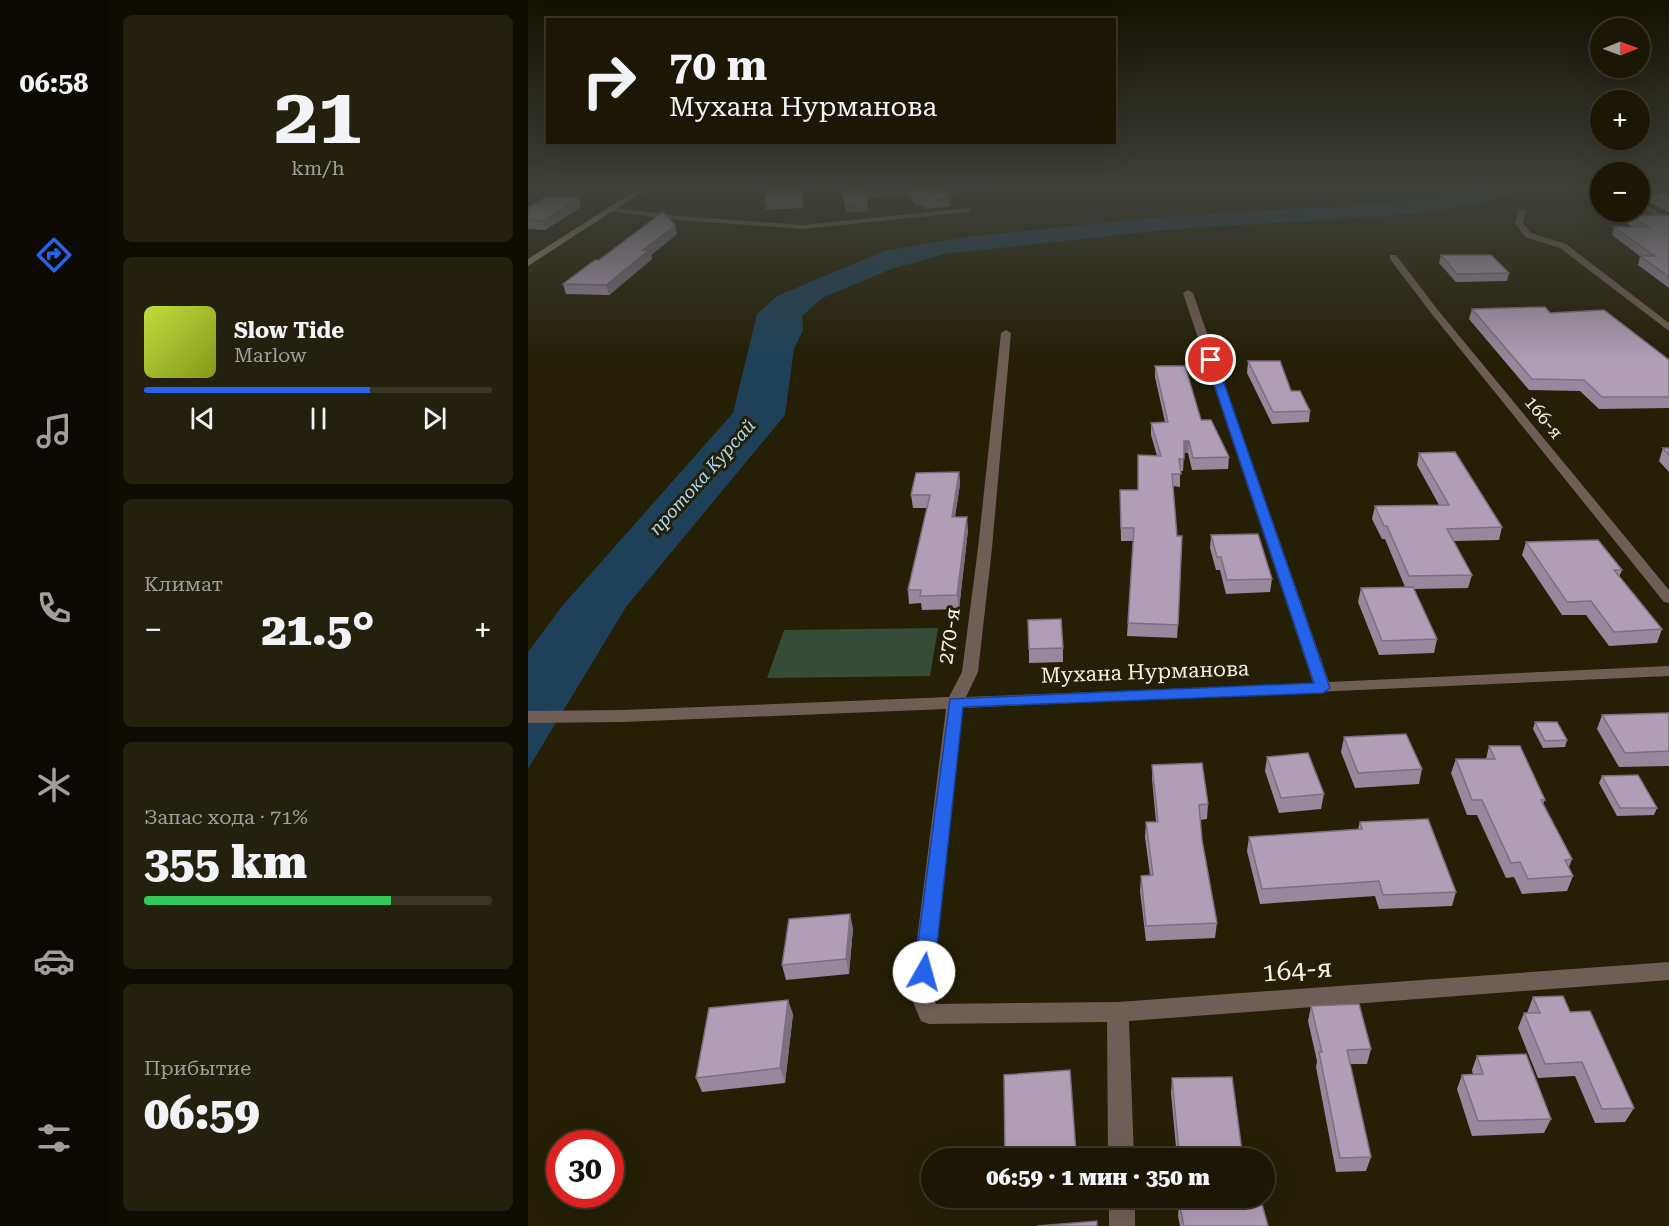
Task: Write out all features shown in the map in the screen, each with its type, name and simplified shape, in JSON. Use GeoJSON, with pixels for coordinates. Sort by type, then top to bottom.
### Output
{"type":"FeatureCollection","features":[{"type":"Feature","properties":{"kind":"street"},"geometry":{"type":"LineString","coordinates":[[528,263],[552,247]]}},
{"type":"Feature","properties":{"kind":"street"},"geometry":{"type":"LineString","coordinates":[[1565,247],[1669,328]]}},
{"type":"Feature","properties":{"kind":"street","name":"166-я"},"geometry":{"type":"LineString","coordinates":[[1393,257],[1434,311],[1669,599]]}},
{"type":"Feature","properties":{"kind":"street"},"geometry":{"type":"LineString","coordinates":[[1188,293],[1323,688]]}},
{"type":"Feature","properties":{"kind":"street","name":"270-я"},"geometry":{"type":"LineString","coordinates":[[929,1014],[921,995],[956,702],[970,672],[985,548],[1006,333]]}},
{"type":"Feature","properties":{"kind":"street","name":"Мухана Нурманова"},"geometry":{"type":"LineString","coordinates":[[528,717],[623,716],[1323,688],[1669,671]]}},
{"type":"Feature","properties":{"kind":"street","name":"164-я"},"geometry":{"type":"LineString","coordinates":[[929,1014],[1118,1012],[1669,971]]}},
{"type":"Feature","properties":{"kind":"street"},"geometry":{"type":"LineString","coordinates":[[1118,1012],[1121,1148]]}},
{"type":"Feature","properties":{"kind":"street"},"geometry":{"type":"LineString","coordinates":[[1122,1208],[1122,1226]]}},
{"type":"Feature","properties":{"kind":"green space"},"geometry":{"type":"Polygon","coordinates":[[[938,628],[930,676],[767,678],[784,630],[938,628]]]}},
{"type":"Feature","properties":{"kind":"water","name":"протока Курсай"},"geometry":{"type":"Polygon","coordinates":[[[905,247],[1007,247],[945,254],[891,269],[822,298],[802,316],[803,330],[794,349],[785,415],[626,607],[528,769],[528,652],[563,605],[733,413],[757,314],[777,296],[884,251],[905,247]]]}},
{"type":"Feature","properties":{"kind":"building"},"geometry":{"type":"Polygon","coordinates":[[[616,247],[647,247],[643,250],[649,250],[606,285],[563,284],[595,260],[599,260],[616,247]]]}},
{"type":"Feature","properties":{"kind":"building"},"geometry":{"type":"Polygon","coordinates":[[[1643,247],[1669,247],[1669,277],[1640,256],[1655,256],[1643,247]]]}},
{"type":"Feature","properties":{"kind":"building"},"geometry":{"type":"Polygon","coordinates":[[[1441,255],[1491,255],[1509,273],[1457,274],[1441,255]]]}},
{"type":"Feature","properties":{"kind":"building"},"geometry":{"type":"Polygon","coordinates":[[[1545,307],[1550,313],[1604,310],[1669,360],[1669,397],[1602,397],[1584,380],[1532,379],[1472,309],[1545,307]]]}},
{"type":"Feature","properties":{"kind":"building"},"geometry":{"type":"Polygon","coordinates":[[[1248,361],[1280,361],[1291,391],[1300,391],[1310,411],[1273,412],[1248,361]]]}},
{"type":"Feature","properties":{"kind":"building"},"geometry":{"type":"Polygon","coordinates":[[[1155,366],[1185,366],[1201,420],[1211,420],[1229,457],[1193,458],[1189,441],[1184,441],[1184,459],[1179,459],[1181,474],[1172,474],[1177,536],[1182,536],[1178,625],[1128,623],[1134,528],[1121,528],[1120,490],[1138,490],[1138,455],[1161,456],[1151,423],[1168,422],[1155,366]]]}},
{"type":"Feature","properties":{"kind":"building"},"geometry":{"type":"Polygon","coordinates":[[[1455,452],[1502,527],[1447,529],[1472,575],[1409,576],[1387,526],[1384,526],[1375,506],[1449,505],[1419,453],[1455,452]]]}},
{"type":"Feature","properties":{"kind":"building"},"geometry":{"type":"Polygon","coordinates":[[[959,472],[952,517],[967,517],[957,595],[920,596],[921,590],[908,590],[930,495],[911,495],[916,473],[959,472]]]}},
{"type":"Feature","properties":{"kind":"building"},"geometry":{"type":"Polygon","coordinates":[[[1258,534],[1272,579],[1227,580],[1221,557],[1217,557],[1211,535],[1258,534]]]}},
{"type":"Feature","properties":{"kind":"building"},"geometry":{"type":"Polygon","coordinates":[[[1598,540],[1622,570],[1614,570],[1662,629],[1614,632],[1591,601],[1567,602],[1526,542],[1598,540]]]}},
{"type":"Feature","properties":{"kind":"building"},"geometry":{"type":"Polygon","coordinates":[[[1413,587],[1437,639],[1382,641],[1361,588],[1413,587]]]}},
{"type":"Feature","properties":{"kind":"building"},"geometry":{"type":"Polygon","coordinates":[[[1061,619],[1063,648],[1029,649],[1028,620],[1061,619]]]}},
{"type":"Feature","properties":{"kind":"building"},"geometry":{"type":"Polygon","coordinates":[[[1669,713],[1669,751],[1625,753],[1602,715],[1669,713]]]}},
{"type":"Feature","properties":{"kind":"building"},"geometry":{"type":"Polygon","coordinates":[[[1535,722],[1557,722],[1567,740],[1545,741],[1535,722]]]}},
{"type":"Feature","properties":{"kind":"building"},"geometry":{"type":"Polygon","coordinates":[[[1406,734],[1422,769],[1358,773],[1344,737],[1406,734]]]}},
{"type":"Feature","properties":{"kind":"building"},"geometry":{"type":"Polygon","coordinates":[[[1489,746],[1520,746],[1545,800],[1541,800],[1572,859],[1565,860],[1573,876],[1528,879],[1520,862],[1511,863],[1482,800],[1472,800],[1456,759],[1495,759],[1489,746]]]}},
{"type":"Feature","properties":{"kind":"building"},"geometry":{"type":"Polygon","coordinates":[[[1308,753],[1324,794],[1281,798],[1267,757],[1308,753]]]}},
{"type":"Feature","properties":{"kind":"building"},"geometry":{"type":"Polygon","coordinates":[[[1202,763],[1208,804],[1199,805],[1202,840],[1217,923],[1146,926],[1141,876],[1153,875],[1146,822],[1158,822],[1152,765],[1202,763]]]}},
{"type":"Feature","properties":{"kind":"building"},"geometry":{"type":"Polygon","coordinates":[[[1638,775],[1657,808],[1620,808],[1602,776],[1638,775]]]}},
{"type":"Feature","properties":{"kind":"building"},"geometry":{"type":"Polygon","coordinates":[[[1428,819],[1456,892],[1383,895],[1379,881],[1262,889],[1249,837],[1362,829],[1360,822],[1428,819]]]}},
{"type":"Feature","properties":{"kind":"building"},"geometry":{"type":"Polygon","coordinates":[[[850,914],[846,959],[782,965],[789,919],[850,914]]]}},
{"type":"Feature","properties":{"kind":"building"},"geometry":{"type":"Polygon","coordinates":[[[1563,996],[1570,1012],[1590,1011],[1634,1108],[1602,1109],[1582,1062],[1545,1064],[1524,1013],[1540,1013],[1533,997],[1563,996]]]}},
{"type":"Feature","properties":{"kind":"building"},"geometry":{"type":"Polygon","coordinates":[[[788,1000],[780,1068],[696,1078],[709,1008],[788,1000]]]}},
{"type":"Feature","properties":{"kind":"building"},"geometry":{"type":"Polygon","coordinates":[[[1359,1004],[1371,1049],[1347,1050],[1371,1157],[1340,1158],[1319,1052],[1322,1052],[1311,1006],[1359,1004]]]}},
{"type":"Feature","properties":{"kind":"building"},"geometry":{"type":"Polygon","coordinates":[[[1526,1054],[1551,1119],[1478,1121],[1462,1075],[1483,1074],[1477,1056],[1526,1054]]]}},
{"type":"Feature","properties":{"kind":"building"},"geometry":{"type":"Polygon","coordinates":[[[1070,1070],[1076,1148],[1005,1148],[1004,1075],[1070,1070]]]}},
{"type":"Feature","properties":{"kind":"building"},"geometry":{"type":"Polygon","coordinates":[[[1232,1077],[1242,1148],[1179,1148],[1172,1078],[1232,1077]]]}},
{"type":"Feature","properties":{"kind":"building"},"geometry":{"type":"Polygon","coordinates":[[[1180,1208],[1263,1208],[1268,1226],[1184,1226],[1180,1208]]]}},
{"type":"Feature","properties":{"kind":"building"},"geometry":{"type":"Polygon","coordinates":[[[1097,1221],[1097,1226],[1037,1226],[1097,1221]]]}},
{"type":"Feature","properties":{"kind":"route"},"geometry":{"type":"LineString","coordinates":[[924,972],[956,702],[1323,688],[1211,360]]}}]}
